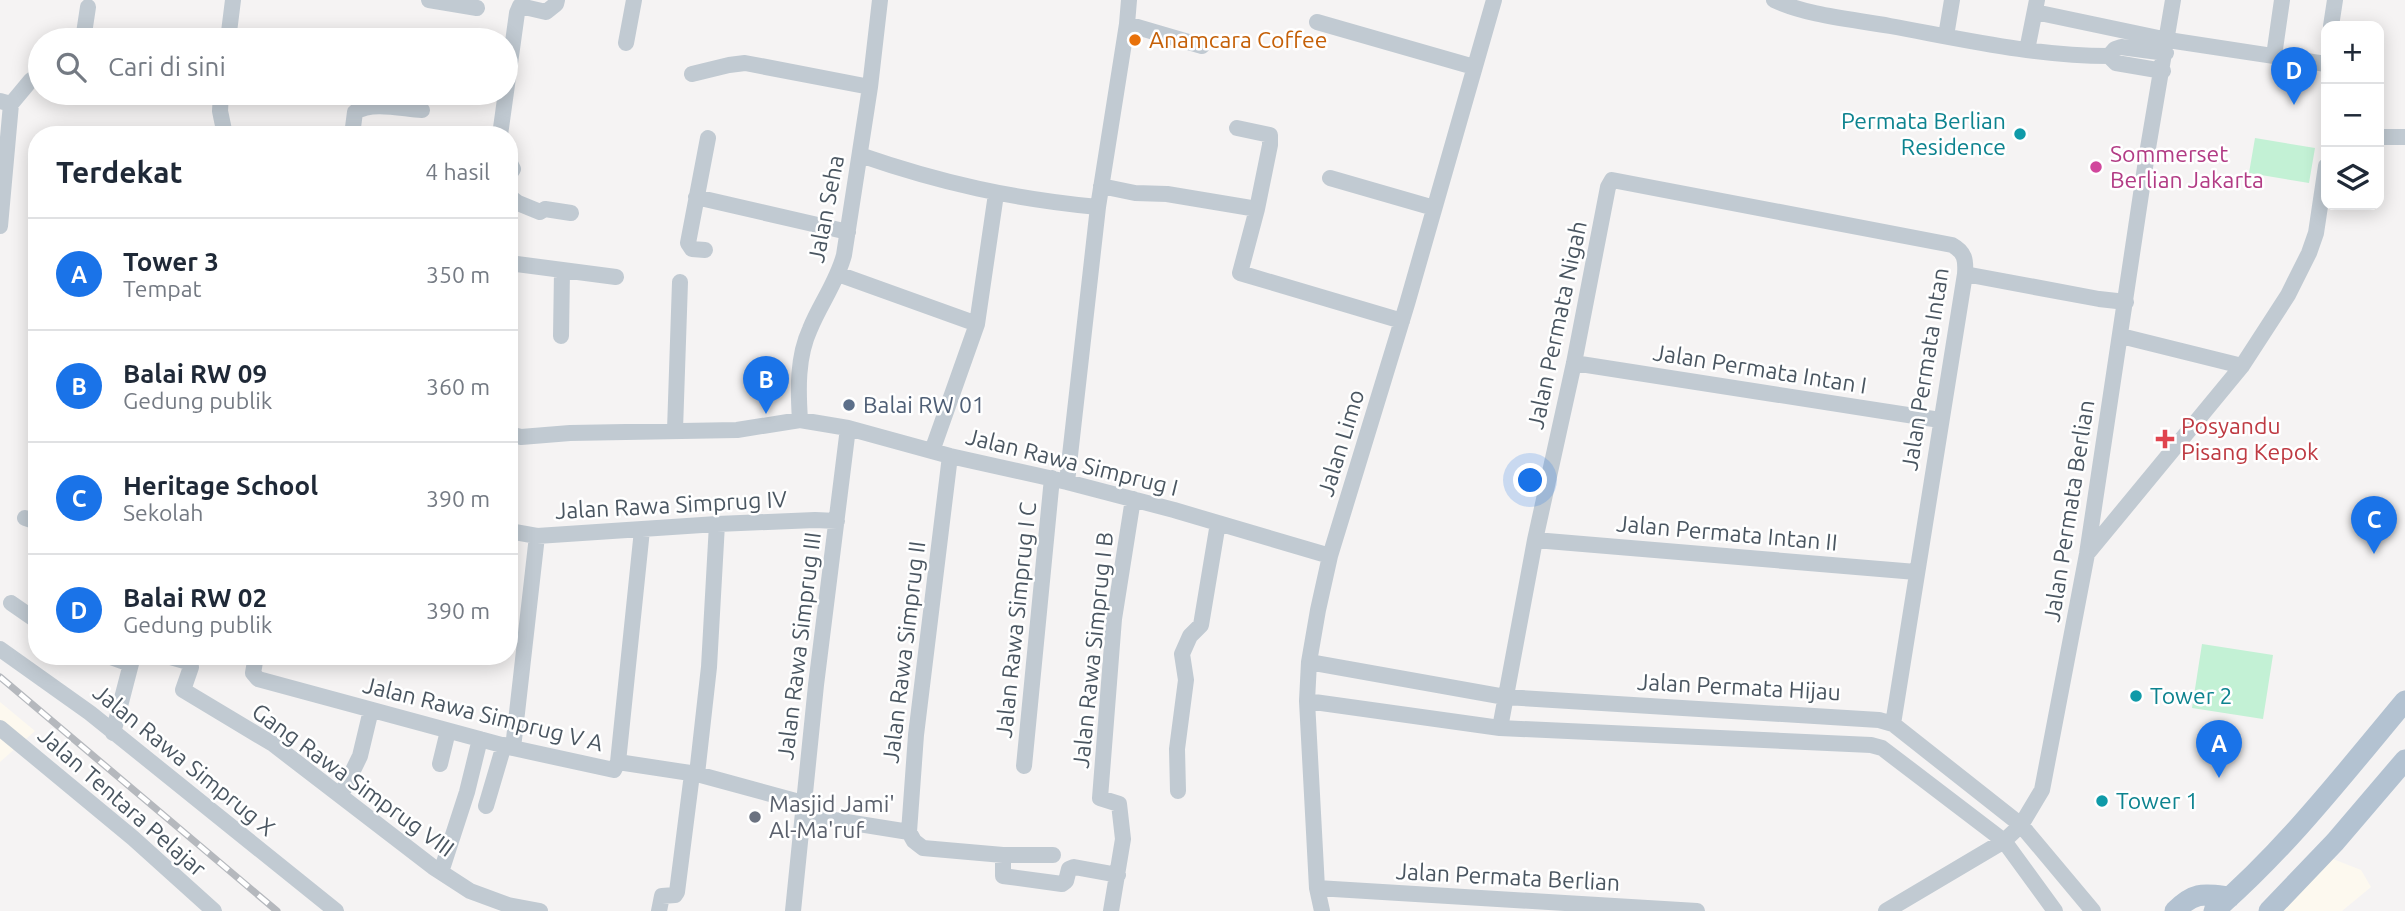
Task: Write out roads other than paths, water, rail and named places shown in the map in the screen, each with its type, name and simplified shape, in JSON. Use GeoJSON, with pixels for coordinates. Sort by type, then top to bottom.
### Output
{"type":"FeatureCollection","features":[{"type":"Feature","properties":{"kind":"main road"},"geometry":{"type":"LineString","coordinates":[[2175,911],[2192,896],[2203,894],[2222,904],[2305,821],[2405,701]]}},
{"type":"Feature","properties":{"kind":"main road"},"geometry":{"type":"LineString","coordinates":[[2269,911],[2331,846],[2405,760]]}},
{"type":"Feature","properties":{"kind":"main road"},"geometry":{"type":"LineString","coordinates":[[2305,821],[2305,828],[2314,840],[2331,846]]}},
{"type":"Feature","properties":{"kind":"street"},"geometry":{"type":"LineString","coordinates":[[230,28],[233,0]]}},
{"type":"Feature","properties":{"kind":"street"},"geometry":{"type":"LineString","coordinates":[[429,0],[477,9]]}},
{"type":"Feature","properties":{"kind":"street"},"geometry":{"type":"LineString","coordinates":[[515,28],[520,6],[546,12],[557,0]]}},
{"type":"Feature","properties":{"kind":"street"},"geometry":{"type":"LineString","coordinates":[[626,43],[634,0]]}},
{"type":"Feature","properties":{"kind":"street","name":"Jalan Seha"},"geometry":{"type":"LineString","coordinates":[[800,420],[799,394],[803,350],[808,331],[838,274],[848,232],[870,86],[879,0]]}},
{"type":"Feature","properties":{"kind":"street","name":"Jalan Rawa Simprug I C"},"geometry":{"type":"LineString","coordinates":[[1024,766],[1059,480],[1129,0]]}},
{"type":"Feature","properties":{"kind":"street","name":"Jalan Limo"},"geometry":{"type":"LineString","coordinates":[[1322,911],[1317,888],[1307,701],[1309,662],[1330,556],[1402,321],[1494,0]]}},
{"type":"Feature","properties":{"kind":"street"},"geometry":{"type":"LineString","coordinates":[[1774,0],[1828,7],[1946,36],[2027,50],[2091,57],[2109,56],[2116,63],[2162,71]]}},
{"type":"Feature","properties":{"kind":"street"},"geometry":{"type":"LineString","coordinates":[[1946,36],[1952,0]]}},
{"type":"Feature","properties":{"kind":"street","name":"Jalan Permata Berlian"},"geometry":{"type":"LineString","coordinates":[[1886,911],[2004,841],[2021,825],[2038,798],[2046,773],[2087,554],[2173,0]]}},
{"type":"Feature","properties":{"kind":"street"},"geometry":{"type":"LineString","coordinates":[[2274,56],[2282,0]]}},
{"type":"Feature","properties":{"kind":"street"},"geometry":{"type":"LineString","coordinates":[[2332,21],[2335,0]]}},
{"type":"Feature","properties":{"kind":"street"},"geometry":{"type":"LineString","coordinates":[[2027,50],[2036,6],[2167,46]]}},
{"type":"Feature","properties":{"kind":"street"},"geometry":{"type":"LineString","coordinates":[[85,28],[88,7]]}},
{"type":"Feature","properties":{"kind":"street"},"geometry":{"type":"LineString","coordinates":[[1317,22],[1474,67]]}},
{"type":"Feature","properties":{"kind":"street"},"geometry":{"type":"LineString","coordinates":[[1127,24],[1202,46]]}},
{"type":"Feature","properties":{"kind":"street"},"geometry":{"type":"LineString","coordinates":[[2109,56],[2115,48],[2167,46],[2321,62]]}},
{"type":"Feature","properties":{"kind":"street"},"geometry":{"type":"LineString","coordinates":[[692,74],[729,65],[746,64],[870,86]]}},
{"type":"Feature","properties":{"kind":"street"},"geometry":{"type":"LineString","coordinates":[[0,226],[5,103],[28,83]]}},
{"type":"Feature","properties":{"kind":"street"},"geometry":{"type":"LineString","coordinates":[[220,105],[223,126]]}},
{"type":"Feature","properties":{"kind":"street"},"geometry":{"type":"LineString","coordinates":[[501,126],[504,105]]}},
{"type":"Feature","properties":{"kind":"street"},"geometry":{"type":"LineString","coordinates":[[353,126],[355,112],[361,109],[371,107],[422,110]]}},
{"type":"Feature","properties":{"kind":"street"},"geometry":{"type":"LineString","coordinates":[[1237,128],[1270,135],[1257,209],[1240,274],[1402,321]]}},
{"type":"Feature","properties":{"kind":"street"},"geometry":{"type":"LineString","coordinates":[[2384,137],[2405,137]]}},
{"type":"Feature","properties":{"kind":"street"},"geometry":{"type":"LineString","coordinates":[[705,250],[692,249],[688,243],[708,138]]}},
{"type":"Feature","properties":{"kind":"street"},"geometry":{"type":"LineString","coordinates":[[860,155],[940,181],[996,194],[1098,207]]}},
{"type":"Feature","properties":{"kind":"street"},"geometry":{"type":"LineString","coordinates":[[1330,178],[1434,208]]}},
{"type":"Feature","properties":{"kind":"street","name":"Jalan Permata Intan"},"geometry":{"type":"LineString","coordinates":[[1612,180],[1952,245],[1964,256],[1965,274],[1893,724]]}},
{"type":"Feature","properties":{"kind":"street","name":"Jalan Permata Nigah"},"geometry":{"type":"LineString","coordinates":[[1500,728],[1535,540],[1574,363],[1608,187],[1612,180]]}},
{"type":"Feature","properties":{"kind":"street"},"geometry":{"type":"LineString","coordinates":[[1101,186],[1257,209]]}},
{"type":"Feature","properties":{"kind":"street"},"geometry":{"type":"LineString","coordinates":[[932,451],[977,324],[996,194]]}},
{"type":"Feature","properties":{"kind":"street"},"geometry":{"type":"LineString","coordinates":[[696,197],[848,232]]}},
{"type":"Feature","properties":{"kind":"street"},"geometry":{"type":"LineString","coordinates":[[2087,554],[2242,366],[2288,295],[2309,253],[2316,233],[2321,200]]}},
{"type":"Feature","properties":{"kind":"street"},"geometry":{"type":"LineString","coordinates":[[518,203],[540,212],[545,209],[571,213]]}},
{"type":"Feature","properties":{"kind":"street"},"geometry":{"type":"LineString","coordinates":[[518,264],[616,277]]}},
{"type":"Feature","properties":{"kind":"street"},"geometry":{"type":"LineString","coordinates":[[561,336],[562,271]]}},
{"type":"Feature","properties":{"kind":"street"},"geometry":{"type":"LineString","coordinates":[[838,274],[977,324]]}},
{"type":"Feature","properties":{"kind":"street"},"geometry":{"type":"LineString","coordinates":[[1965,274],[2126,302]]}},
{"type":"Feature","properties":{"kind":"street"},"geometry":{"type":"LineString","coordinates":[[675,430],[680,282]]}},
{"type":"Feature","properties":{"kind":"street"},"geometry":{"type":"LineString","coordinates":[[2121,336],[2242,366]]}},
{"type":"Feature","properties":{"kind":"street","name":"Jalan Permata Intan I"},"geometry":{"type":"LineString","coordinates":[[1574,363],[1940,420]]}},
{"type":"Feature","properties":{"kind":"street","name":"Jalan Rawa Simprug I"},"geometry":{"type":"LineString","coordinates":[[518,436],[737,430],[800,420],[848,428],[950,456],[1059,480],[1330,556]]}},
{"type":"Feature","properties":{"kind":"street","name":"Jalan Rawa Simprug III"},"geometry":{"type":"LineString","coordinates":[[793,911],[848,428]]}},
{"type":"Feature","properties":{"kind":"street","name":"Jalan Rawa Simprug II"},"geometry":{"type":"LineString","coordinates":[[909,831],[916,735],[950,456]]}},
{"type":"Feature","properties":{"kind":"street","name":"Jalan Rawa Simprug I B"},"geometry":{"type":"LineString","coordinates":[[1118,875],[1124,830],[1120,806],[1100,798],[1114,620],[1133,499]]}},
{"type":"Feature","properties":{"kind":"street","name":"Jalan Rawa Simprug IV"},"geometry":{"type":"LineString","coordinates":[[518,533],[537,536],[717,524],[837,521]]}},
{"type":"Feature","properties":{"kind":"street"},"geometry":{"type":"LineString","coordinates":[[1178,791],[1177,750],[1186,680],[1182,653],[1190,636],[1201,625],[1218,523]]}},
{"type":"Feature","properties":{"kind":"street"},"geometry":{"type":"LineString","coordinates":[[659,911],[662,896],[675,895],[677,892],[709,667],[717,524]]}},
{"type":"Feature","properties":{"kind":"street"},"geometry":{"type":"LineString","coordinates":[[642,530],[618,762],[694,774],[803,809],[909,831],[914,841],[923,848],[1003,855],[1053,855]]}},
{"type":"Feature","properties":{"kind":"street"},"geometry":{"type":"LineString","coordinates":[[486,806],[509,747],[526,646],[537,536]]}},
{"type":"Feature","properties":{"kind":"street","name":"Jalan Permata Intan II"},"geometry":{"type":"LineString","coordinates":[[1535,540],[1916,572]]}},
{"type":"Feature","properties":{"kind":"street"},"geometry":{"type":"LineString","coordinates":[[11,603],[28,615]]}},
{"type":"Feature","properties":{"kind":"street"},"geometry":{"type":"LineString","coordinates":[[518,644],[526,646]]}},
{"type":"Feature","properties":{"kind":"street","name":"Jalan Rawa Simprug X"},"geometry":{"type":"LineString","coordinates":[[0,649],[90,713],[336,911]]}},
{"type":"Feature","properties":{"kind":"street","name":"Jalan Permata Hijau"},"geometry":{"type":"LineString","coordinates":[[1309,662],[1505,696],[1866,718],[1893,724],[2021,825],[2093,911]]}},
{"type":"Feature","properties":{"kind":"street"},"geometry":{"type":"LineString","coordinates":[[113,733],[131,665]]}},
{"type":"Feature","properties":{"kind":"street","name":"Gang Rawa Simprug VIII"},"geometry":{"type":"LineString","coordinates":[[190,665],[183,690],[273,744],[441,873],[470,891],[508,905],[540,911]]}},
{"type":"Feature","properties":{"kind":"street","name":"Jalan Rawa Simprug V A"},"geometry":{"type":"LineString","coordinates":[[255,665],[253,675],[258,679],[448,731],[596,768],[614,770],[618,762]]}},
{"type":"Feature","properties":{"kind":"street"},"geometry":{"type":"LineString","coordinates":[[1307,701],[1500,728],[1871,745],[1890,753],[2004,841],[2055,911]]}},
{"type":"Feature","properties":{"kind":"street"},"geometry":{"type":"LineString","coordinates":[[341,795],[360,756],[371,710]]}},
{"type":"Feature","properties":{"kind":"street","name":"Jalan Tentara Pelajar"},"geometry":{"type":"LineString","coordinates":[[0,727],[133,838],[214,911]]}},
{"type":"Feature","properties":{"kind":"street"},"geometry":{"type":"LineString","coordinates":[[440,764],[448,731]]}},
{"type":"Feature","properties":{"kind":"street"},"geometry":{"type":"LineString","coordinates":[[441,873],[467,792],[480,739]]}},
{"type":"Feature","properties":{"kind":"street"},"geometry":{"type":"LineString","coordinates":[[1003,855],[1003,876],[1062,884],[1066,881],[1069,869],[1074,867],[1118,875],[1111,911]]}},
{"type":"Feature","properties":{"kind":"street","name":"Jalan Permata Berlian"},"geometry":{"type":"LineString","coordinates":[[1317,888],[1697,911]]}},
{"type":"Feature","properties":{"kind":"railway"},"geometry":{"type":"LineString","coordinates":[[0,677],[277,911]]}},
{"type":"Feature","properties":{"kind":"place","name":"Anamcara Coffee"},"geometry":{"type":"Point","coordinates":[1135,40]}},
{"type":"Feature","properties":{"kind":"place","name":"Balai RW 02"},"geometry":{"type":"Point","coordinates":[2294,105]}},
{"type":"Feature","properties":{"kind":"place","name":"Permata Berlian Residence"},"geometry":{"type":"Point","coordinates":[2020,134]}},
{"type":"Feature","properties":{"kind":"place","name":"Sommerset Berlian Jakarta"},"geometry":{"type":"Point","coordinates":[2096,167]}},
{"type":"Feature","properties":{"kind":"place","name":"Balai RW 01"},"geometry":{"type":"Point","coordinates":[849,405]}},
{"type":"Feature","properties":{"kind":"place","name":"Balai RW 09"},"geometry":{"type":"Point","coordinates":[766,414]}},
{"type":"Feature","properties":{"kind":"place","name":"Posyandu Pisang Kepok"},"geometry":{"type":"Point","coordinates":[2165,439]}},
{"type":"Feature","properties":{"kind":"place","name":"Heritage School"},"geometry":{"type":"Point","coordinates":[2374,554]}},
{"type":"Feature","properties":{"kind":"place","name":"Tower 2"},"geometry":{"type":"Point","coordinates":[2136,696]}},
{"type":"Feature","properties":{"kind":"place","name":"Tower 3"},"geometry":{"type":"Point","coordinates":[2219,778]}},
{"type":"Feature","properties":{"kind":"place","name":"Tower 1"},"geometry":{"type":"Point","coordinates":[2102,801]}},
{"type":"Feature","properties":{"kind":"place","name":"Masjid Jami' Al-Ma'ruf"},"geometry":{"type":"Point","coordinates":[755,817]}}]}
